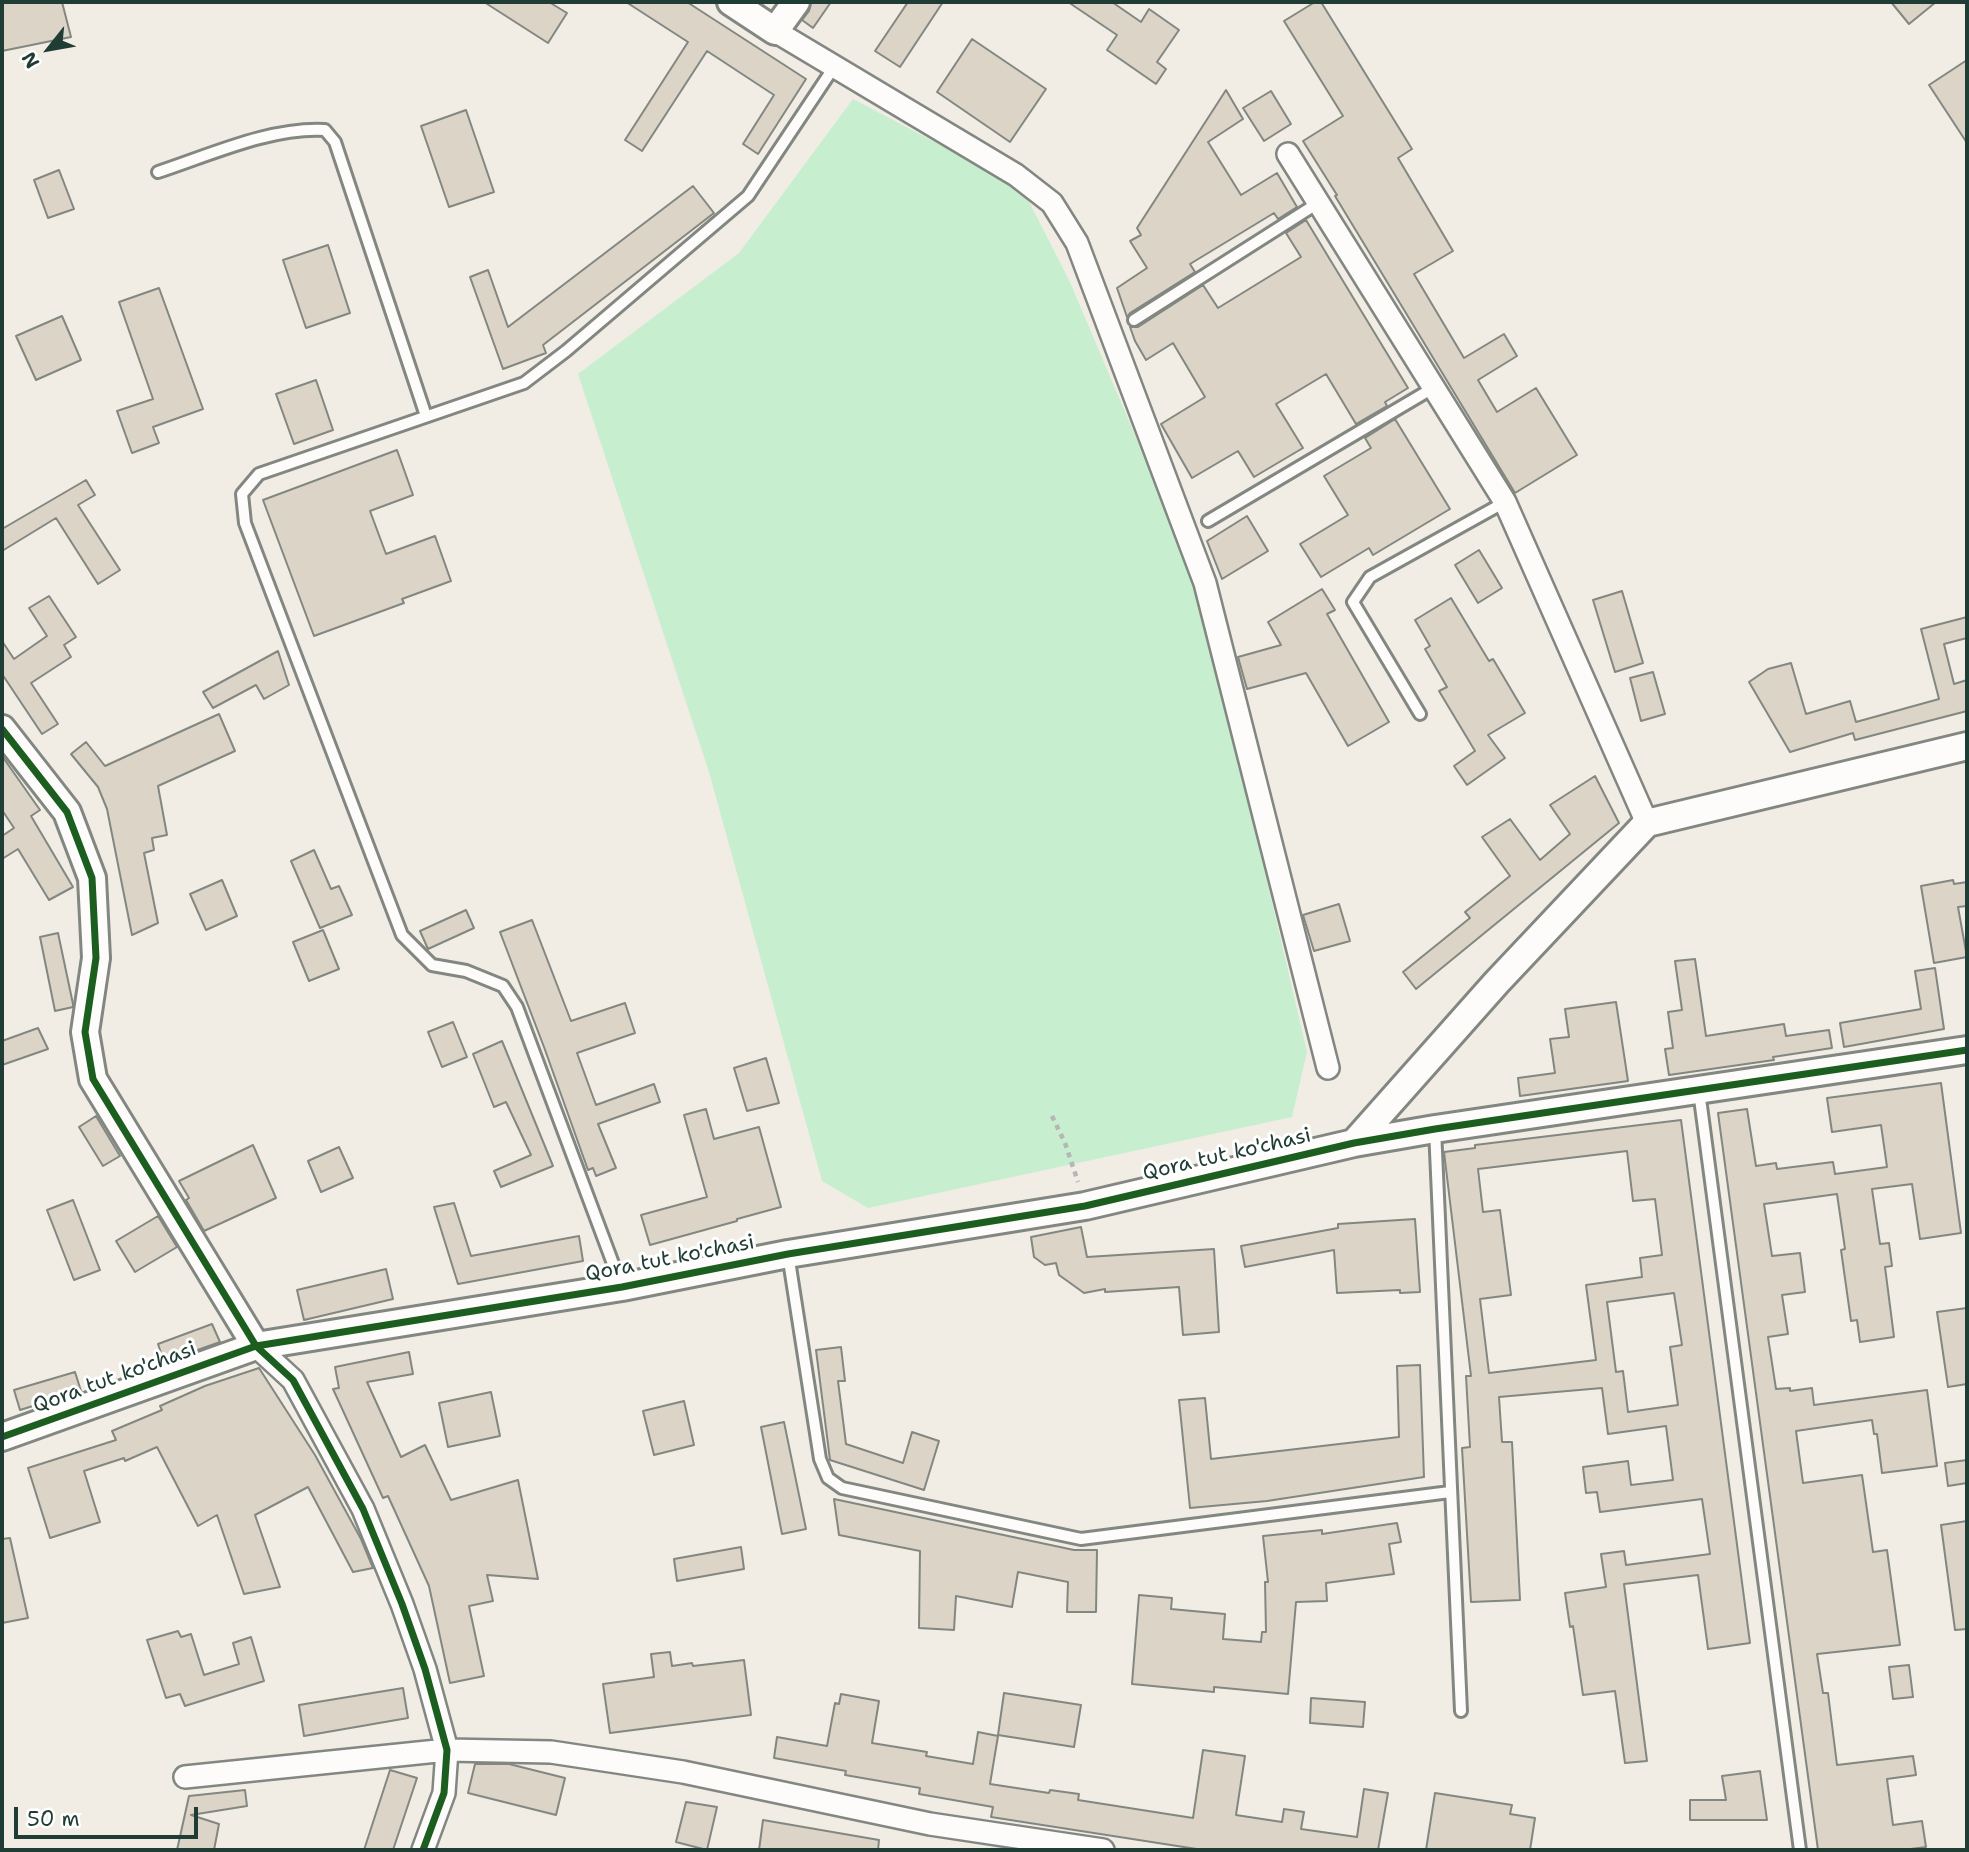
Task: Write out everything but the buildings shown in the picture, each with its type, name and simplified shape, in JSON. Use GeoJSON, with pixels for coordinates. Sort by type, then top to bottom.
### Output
{"type":"FeatureCollection","features":[{"type":"Feature","properties":{"kind":"street"},"geometry":{"type":"LineString","coordinates":[[731,2],[834,67],[1016,175],[1052,203],[1077,243],[1205,583],[1328,1068]]}},
{"type":"Feature","properties":{"kind":"street"},"geometry":{"type":"LineString","coordinates":[[775,31],[796,2]]}},
{"type":"Feature","properties":{"kind":"street"},"geometry":{"type":"LineString","coordinates":[[1288,154],[1504,502],[1647,823]]}},
{"type":"Feature","properties":{"kind":"street"},"geometry":{"type":"LineString","coordinates":[[2,729],[66,812],[92,878],[96,958],[85,1032],[93,1079],[256,1346],[293,1380],[363,1509],[402,1604],[425,1669],[447,1749],[444,1793],[423,1850]]}},
{"type":"Feature","properties":{"kind":"street"},"geometry":{"type":"LineString","coordinates":[[1354,1143],[1497,982],[1647,823],[1967,746]]}},
{"type":"Feature","properties":{"kind":"street","name":"Qora tut ko'chasi"},"geometry":{"type":"LineString","coordinates":[[2,1437],[256,1346],[622,1287],[788,1255],[1085,1206],[1354,1143],[1967,1053]]}},
{"type":"Feature","properties":{"kind":"street"},"geometry":{"type":"LineString","coordinates":[[185,1777],[447,1749],[551,1752],[684,1772],[930,1824],[1103,1850]]}},
{"type":"Feature","properties":{"kind":"lane"},"geometry":{"type":"LineString","coordinates":[[622,1287],[517,1007],[503,986],[466,971],[432,965],[402,935],[245,523],[242,494],[259,474],[524,383],[566,351],[748,196],[834,67]]}},
{"type":"Feature","properties":{"kind":"lane"},"geometry":{"type":"LineString","coordinates":[[158,172],[263,137],[308,129],[325,131],[335,142],[426,416]]}},
{"type":"Feature","properties":{"kind":"lane"},"geometry":{"type":"LineString","coordinates":[[1134,320],[1318,203]]}},
{"type":"Feature","properties":{"kind":"lane"},"geometry":{"type":"LineString","coordinates":[[1208,521],[1433,388]]}},
{"type":"Feature","properties":{"kind":"lane"},"geometry":{"type":"LineString","coordinates":[[1420,714],[1353,602],[1370,577],[1504,502]]}},
{"type":"Feature","properties":{"kind":"lane"},"geometry":{"type":"LineString","coordinates":[[1699,1091],[1800,1850]]}},
{"type":"Feature","properties":{"kind":"lane"},"geometry":{"type":"LineString","coordinates":[[1436,1129],[1461,1711]]}},
{"type":"Feature","properties":{"kind":"lane"},"geometry":{"type":"LineString","coordinates":[[788,1255],[820,1459],[828,1478],[842,1488],[1081,1539],[1450,1492]]}},
{"type":"Feature","properties":{"kind":"path"},"geometry":{"type":"LineString","coordinates":[[1052,1116],[1065,1143],[1085,1206]]}},
{"type":"Feature","properties":{"kind":"green space"},"geometry":{"type":"Polygon","coordinates":[[[853,99],[1022,188],[1069,280],[1197,581],[1307,1052],[1292,1117],[868,1208],[822,1181],[709,772],[578,374],[739,253],[853,99]]]}},
{"type":"Feature","properties":{"kind":"cycle path"},"geometry":{"type":"LineString","coordinates":[[2,729],[67,812],[92,878],[96,958],[85,1032],[93,1079],[256,1346],[293,1380],[363,1509],[402,1604],[425,1669],[447,1750],[444,1793],[423,1850]]}},
{"type":"Feature","properties":{"kind":"cycle path"},"geometry":{"type":"LineString","coordinates":[[2,1437],[256,1346],[622,1287],[788,1254],[1085,1206],[1354,1143],[1967,1050]]}}]}
